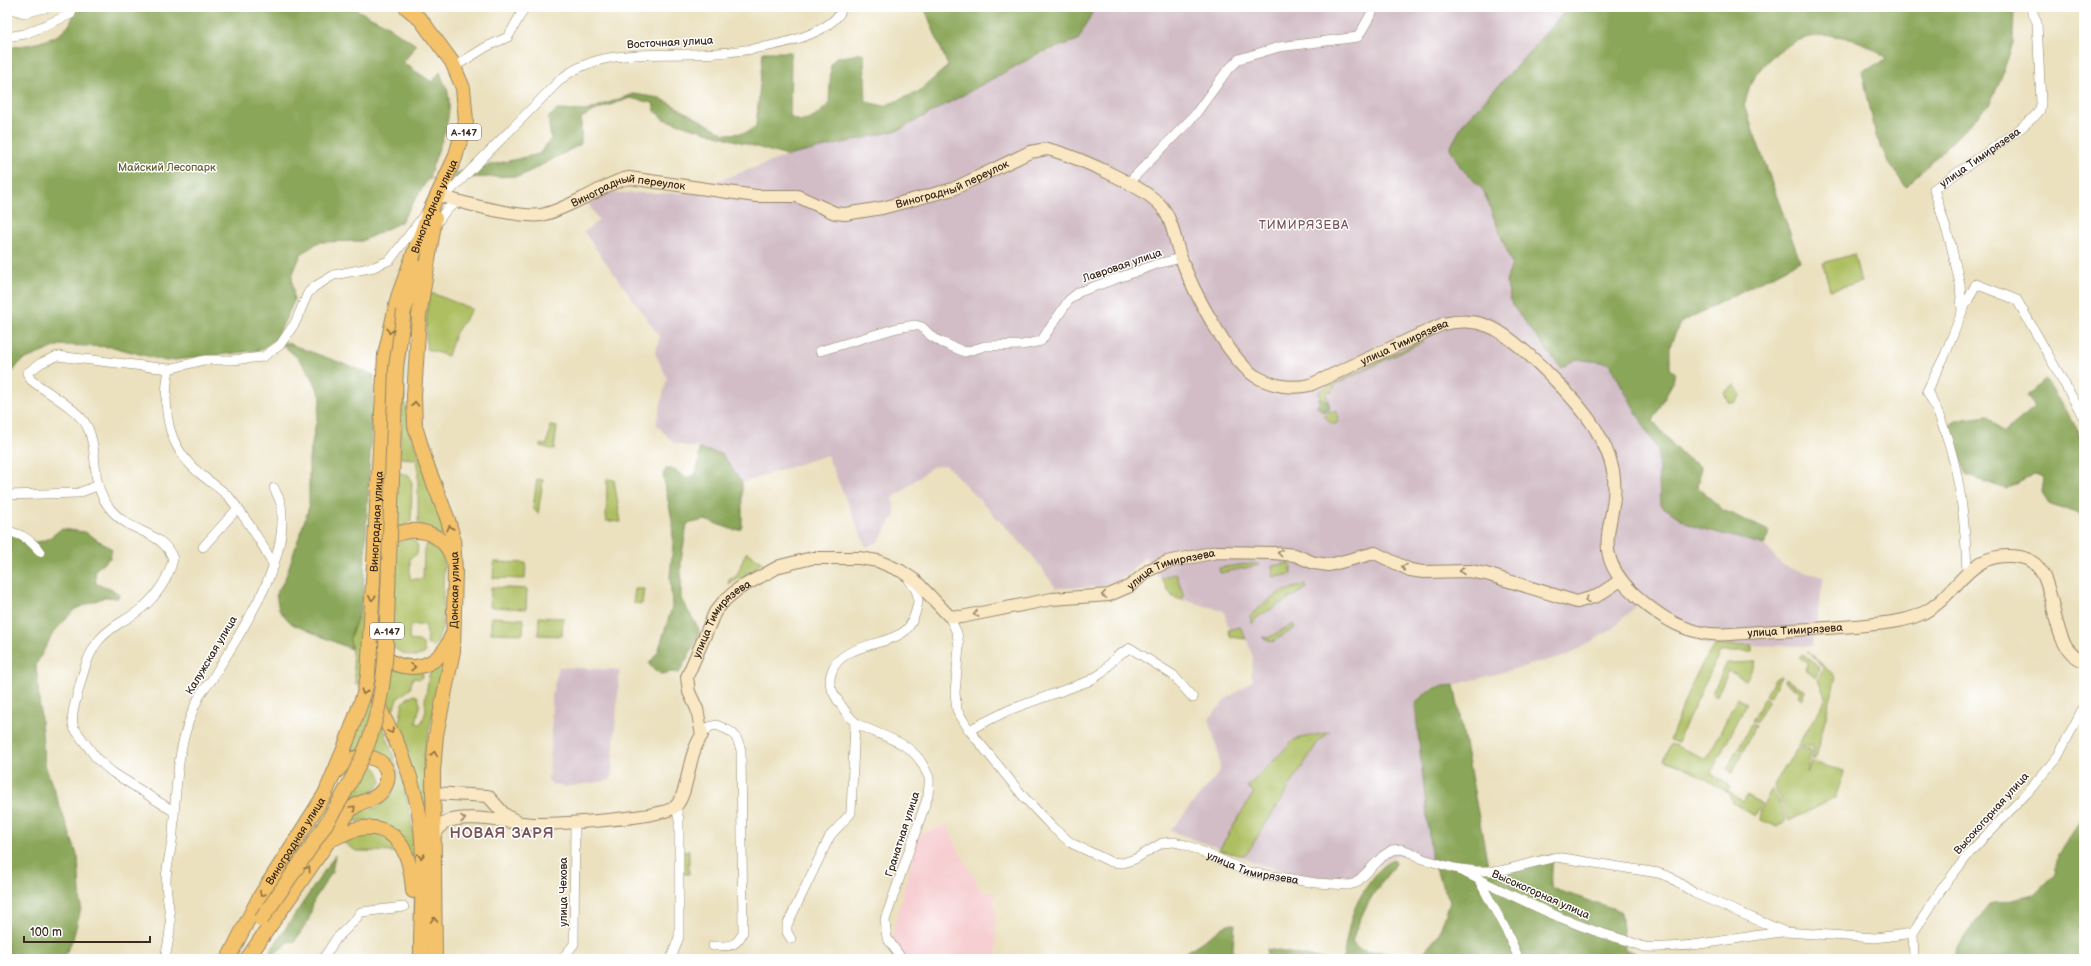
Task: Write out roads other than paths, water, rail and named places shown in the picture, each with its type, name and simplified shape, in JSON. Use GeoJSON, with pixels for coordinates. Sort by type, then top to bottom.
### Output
{"type":"FeatureCollection","features":[{"type":"Feature","properties":{"kind":"main road","name":"Виноградная улица"},"geometry":{"type":"LineString","coordinates":[[228,959],[259,898],[325,794],[364,694],[368,676],[385,355],[398,297],[428,214],[439,198],[455,158],[466,121],[463,88],[454,67],[421,20],[406,7]]}},
{"type":"Feature","properties":{"kind":"main road","name":"Донская улица"},"geometry":{"type":"LineString","coordinates":[[426,958],[433,837],[432,792],[436,735],[451,665],[455,572],[453,538],[448,520],[426,463],[415,426],[414,396],[419,315],[432,230],[439,198]]}},
{"type":"Feature","properties":{"kind":"main road","name":"А-147"},"geometry":{"type":"LineString","coordinates":[[233,959],[261,920],[343,796],[360,761],[376,718],[384,680],[386,648],[396,367],[404,311],[413,286],[439,198]]}},
{"type":"Feature","properties":{"kind":"main road","name":"А-147"},"geometry":{"type":"LineString","coordinates":[[373,570],[376,554],[386,541],[399,533],[415,530],[430,533],[443,542],[452,556],[455,572]]}},
{"type":"Feature","properties":{"kind":"main road","name":"А-147"},"geometry":{"type":"LineString","coordinates":[[371,626],[373,642],[382,655],[395,664],[411,668],[426,665],[440,656],[449,643],[452,628]]}},
{"type":"Feature","properties":{"kind":"main road","name":"А-147"},"geometry":{"type":"LineString","coordinates":[[371,626],[378,703],[404,762],[416,796],[421,833],[426,958]]}},
{"type":"Feature","properties":{"kind":"main road","name":"А-147"},"geometry":{"type":"LineString","coordinates":[[246,959],[355,804],[371,800],[380,794],[385,785],[387,775],[384,766],[378,761],[360,756],[348,761],[333,776]]}},
{"type":"Feature","properties":{"kind":"main road"},"geometry":{"type":"LineString","coordinates":[[330,840],[353,830],[369,828],[385,832],[399,842],[408,856],[412,872],[414,913],[426,958]]}},
{"type":"Feature","properties":{"kind":"street"},"geometry":{"type":"LineString","coordinates":[[7,8],[24,13],[49,7]]}},
{"type":"Feature","properties":{"kind":"street"},"geometry":{"type":"LineString","coordinates":[[7,37],[25,34],[71,14],[72,7]]}},
{"type":"Feature","properties":{"kind":"street"},"geometry":{"type":"LineString","coordinates":[[454,67],[486,47],[508,37],[513,31],[525,7]]}},
{"type":"Feature","properties":{"kind":"street","name":"Восточная улица"},"geometry":{"type":"LineString","coordinates":[[439,198],[495,147],[560,80],[581,66],[638,54],[690,54],[776,45],[815,33],[839,16],[843,7]]}},
{"type":"Feature","properties":{"kind":"street"},"geometry":{"type":"LineString","coordinates":[[1128,183],[1194,116],[1226,72],[1239,60],[1278,47],[1358,37],[1375,7]]}},
{"type":"Feature","properties":{"kind":"street","name":"улица Тимирязева"},"geometry":{"type":"LineString","coordinates":[[1962,312],[1960,284],[1951,245],[1934,189],[2016,132],[2040,110],[2041,97],[2036,22],[2030,7]]}},
{"type":"Feature","properties":{"kind":"street","name":"Виноградный переулок"},"geometry":{"type":"LineString","coordinates":[[439,198],[519,213],[541,214],[582,199],[615,180],[629,178],[756,196],[797,196],[835,213],[845,214],[882,208],[953,188],[1030,152],[1047,149],[1068,155],[1128,183]]}},
{"type":"Feature","properties":{"kind":"street","name":"улица Тимирязева"},"geometry":{"type":"LineString","coordinates":[[1128,183],[1156,200],[1163,209],[1199,301],[1239,361],[1255,376],[1280,385],[1294,388],[1310,385],[1443,324],[1463,321],[1477,322],[1491,327],[1503,334],[1541,366],[1583,412],[1594,427],[1608,454],[1613,472],[1614,484],[1606,541],[1608,554],[1613,569],[1634,594],[1676,624],[1688,629],[1710,634],[1822,629],[1899,622],[1919,615],[1937,605],[1967,571],[1982,561],[1995,557],[2018,557],[2028,559],[2038,565],[2045,579],[2063,642],[2070,653],[2076,658],[2084,661]]}},
{"type":"Feature","properties":{"kind":"street"},"geometry":{"type":"LineString","coordinates":[[173,811],[112,772],[97,759],[72,723],[72,715],[85,667],[92,651],[100,639],[113,626],[142,608],[154,597],[164,580],[173,559],[163,541],[126,524],[112,511],[97,486],[94,473],[92,442],[86,425],[73,410],[30,380],[27,373],[42,363],[57,356],[169,370],[204,360],[232,360],[263,356],[280,345],[295,323],[308,293],[314,287],[334,275],[374,267],[390,260],[439,198]]}},
{"type":"Feature","properties":{"kind":"street"},"geometry":{"type":"LineString","coordinates":[[432,230],[446,210],[459,201]]}},
{"type":"Feature","properties":{"kind":"street","name":"Лавровая улица"},"geometry":{"type":"LineString","coordinates":[[820,350],[897,328],[915,325],[922,327],[931,336],[941,342],[965,352],[985,346],[1022,345],[1041,341],[1069,300],[1079,292],[1157,264],[1181,258]]}},
{"type":"Feature","properties":{"kind":"street","name":"улица Тимирязева"},"geometry":{"type":"LineString","coordinates":[[1967,571],[1966,533],[1957,476],[1939,412],[1927,391],[1945,355],[1962,312],[1976,284],[2017,300],[2084,418]]}},
{"type":"Feature","properties":{"kind":"street"},"geometry":{"type":"LineString","coordinates":[[169,370],[164,398],[166,417],[173,436],[185,457],[197,471],[229,497],[267,552],[274,566]]}},
{"type":"Feature","properties":{"kind":"street"},"geometry":{"type":"LineString","coordinates":[[7,495],[78,492],[97,486]]}},
{"type":"Feature","properties":{"kind":"street","name":"Калужская улица"},"geometry":{"type":"LineString","coordinates":[[165,959],[171,919],[166,881],[173,834],[173,811],[180,755],[187,725],[200,695],[209,683],[250,615],[274,566],[281,533],[281,504],[274,488]]}},
{"type":"Feature","properties":{"kind":"street"},"geometry":{"type":"LineString","coordinates":[[203,547],[237,509]]}},
{"type":"Feature","properties":{"kind":"street"},"geometry":{"type":"LineString","coordinates":[[7,531],[18,533],[32,542],[40,552]]}},
{"type":"Feature","properties":{"kind":"street","name":"улица Тимирязева"},"geometry":{"type":"LineString","coordinates":[[949,616],[961,617],[1052,599],[1109,594],[1130,586],[1149,570],[1168,562],[1217,552],[1295,555],[1314,563],[1330,565],[1375,554],[1410,570],[1470,571],[1486,574],[1577,602],[1597,596],[1621,580]]}},
{"type":"Feature","properties":{"kind":"street","name":"улица Тимирязева"},"geometry":{"type":"LineString","coordinates":[[702,735],[697,710],[689,692],[687,677],[716,612],[725,600],[738,589],[783,565],[812,558],[859,558],[878,561],[901,571],[916,581],[949,616],[956,633],[959,646],[955,693],[957,710],[969,730],[1023,796],[1052,827],[1071,843],[1111,862],[1122,863],[1135,859],[1162,844],[1174,842],[1186,845],[1249,872],[1316,883],[1349,886],[1356,883],[1383,856],[1392,850],[1401,849],[1423,859],[1454,868],[1500,871],[1556,857]]}},
{"type":"Feature","properties":{"kind":"street","name":"улица Тимирязева"},"geometry":{"type":"LineString","coordinates":[[855,722],[843,708],[830,687],[831,673],[839,661],[849,652],[869,644],[893,638],[906,631],[916,612],[918,595],[912,583],[901,571]]}},
{"type":"Feature","properties":{"kind":"street"},"geometry":{"type":"LineString","coordinates":[[969,730],[1009,710],[1089,681],[1102,673],[1117,656],[1130,648],[1173,675],[1193,698]]}},
{"type":"Feature","properties":{"kind":"street","name":"Высокогорная улица"},"geometry":{"type":"LineString","coordinates":[[1454,868],[1547,913],[1617,939],[1644,947],[1711,944],[1746,936],[1785,932],[1875,938],[1913,933],[1943,887],[1972,850],[2027,793],[2058,756],[2084,706]]}},
{"type":"Feature","properties":{"kind":"street"},"geometry":{"type":"LineString","coordinates":[[791,939],[786,932],[786,925],[830,836],[851,813],[855,722]]}},
{"type":"Feature","properties":{"kind":"street","name":"Гранатная улица"},"geometry":{"type":"LineString","coordinates":[[855,722],[903,744],[920,758],[929,778],[928,796],[885,920],[887,938],[902,959]]}},
{"type":"Feature","properties":{"kind":"street"},"geometry":{"type":"LineString","coordinates":[[433,837],[439,826],[448,820],[488,819],[518,822],[575,822],[622,818],[664,811],[676,806],[682,796],[694,749],[702,735],[709,727],[716,725],[730,730],[737,738],[741,750],[743,932],[739,941],[732,946],[713,946]]}},
{"type":"Feature","properties":{"kind":"street"},"geometry":{"type":"LineString","coordinates":[[432,792],[482,795],[490,798],[504,814],[518,822]]}},
{"type":"Feature","properties":{"kind":"street"},"geometry":{"type":"LineString","coordinates":[[488,819],[494,814],[496,806]]}},
{"type":"Feature","properties":{"kind":"street"},"geometry":{"type":"LineString","coordinates":[[671,959],[679,937],[679,820],[676,806]]}},
{"type":"Feature","properties":{"kind":"street","name":"улица Чехова"},"geometry":{"type":"LineString","coordinates":[[562,959],[574,944],[575,822]]}},
{"type":"Feature","properties":{"kind":"street","name":"Высокогорная улица"},"geometry":{"type":"LineString","coordinates":[[1556,857],[1658,873],[1670,877],[1694,893],[1785,932]]}},
{"type":"Feature","properties":{"kind":"street"},"geometry":{"type":"LineString","coordinates":[[1479,880],[1507,932],[1518,959]]}},
{"type":"Feature","properties":{"kind":"street"},"geometry":{"type":"LineString","coordinates":[[323,959],[336,939],[361,912],[404,906]]}},
{"type":"Feature","properties":{"kind":"street"},"geometry":{"type":"LineString","coordinates":[[1913,933],[1914,959]]}},
{"type":"Feature","properties":{"kind":"district","name":"ТИМИРЯЗЕВА"},"geometry":{"type":"Point","coordinates":[1304,225]}},
{"type":"Feature","properties":{"kind":"district","name":"НОВАЯ ЗАРЯ"},"geometry":{"type":"Point","coordinates":[502,833]}},
{"type":"Feature","properties":{"kind":"park label","name":"Майский Лесопарк"},"geometry":{"type":"Point","coordinates":[167,167]}}]}
